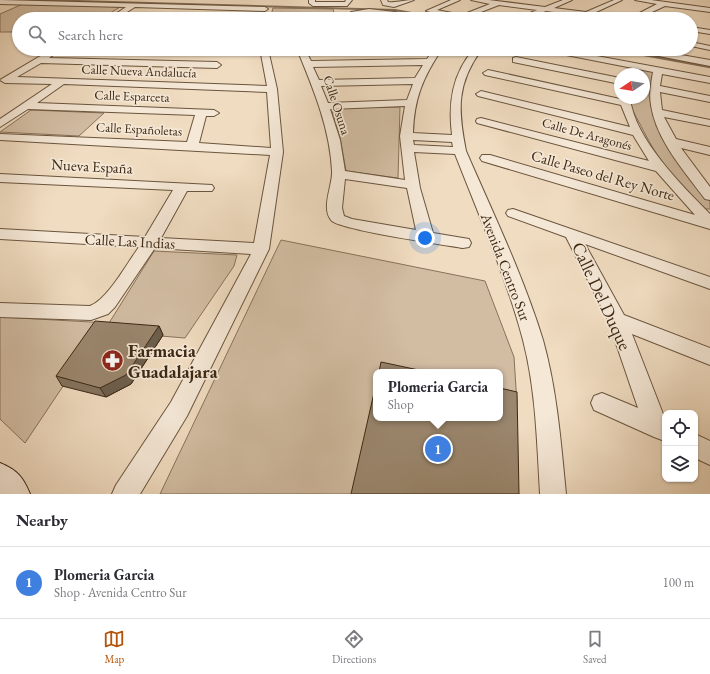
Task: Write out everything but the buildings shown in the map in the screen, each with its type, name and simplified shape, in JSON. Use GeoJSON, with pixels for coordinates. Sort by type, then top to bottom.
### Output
{"type":"FeatureCollection","features":[{"type":"Feature","properties":{"kind":"main road"},"geometry":{"type":"LineString","coordinates":[[0,480],[12,494]]}},
{"type":"Feature","properties":{"kind":"street"},"geometry":{"type":"LineString","coordinates":[[0,2],[26,1],[266,8],[227,1],[146,0]]}},
{"type":"Feature","properties":{"kind":"street"},"geometry":{"type":"LineString","coordinates":[[312,0],[311,2],[313,4],[339,5],[347,4],[349,0]]}},
{"type":"Feature","properties":{"kind":"street"},"geometry":{"type":"LineString","coordinates":[[384,0],[385,4],[391,6],[411,0]]}},
{"type":"Feature","properties":{"kind":"street"},"geometry":{"type":"LineString","coordinates":[[434,12],[429,11],[457,0]]}},
{"type":"Feature","properties":{"kind":"street"},"geometry":{"type":"LineString","coordinates":[[474,0],[573,12]]}},
{"type":"Feature","properties":{"kind":"street"},"geometry":{"type":"LineString","coordinates":[[519,0],[526,0]]}},
{"type":"Feature","properties":{"kind":"street"},"geometry":{"type":"LineString","coordinates":[[535,12],[568,0]]}},
{"type":"Feature","properties":{"kind":"street"},"geometry":{"type":"LineString","coordinates":[[592,12],[619,0]]}},
{"type":"Feature","properties":{"kind":"street"},"geometry":{"type":"LineString","coordinates":[[638,0],[707,10]]}},
{"type":"Feature","properties":{"kind":"street"},"geometry":{"type":"LineString","coordinates":[[6,9],[26,1]]}},
{"type":"Feature","properties":{"kind":"street"},"geometry":{"type":"LineString","coordinates":[[477,12],[498,3]]}},
{"type":"Feature","properties":{"kind":"street"},"geometry":{"type":"LineString","coordinates":[[646,12],[664,4]]}},
{"type":"Feature","properties":{"kind":"street"},"geometry":{"type":"LineString","coordinates":[[122,12],[135,5]]}},
{"type":"Feature","properties":{"kind":"street"},"geometry":{"type":"LineString","coordinates":[[698,30],[710,32]]}},
{"type":"Feature","properties":{"kind":"street"},"geometry":{"type":"LineString","coordinates":[[698,45],[710,48]]}},
{"type":"Feature","properties":{"kind":"street"},"geometry":{"type":"LineString","coordinates":[[3,81],[47,56]]}},
{"type":"Feature","properties":{"kind":"street"},"geometry":{"type":"LineString","coordinates":[[125,494],[161,440],[179,409],[261,249],[277,152],[272,89],[263,56]]}},
{"type":"Feature","properties":{"kind":"street","name":"Calle Osuna"},"geometry":{"type":"LineString","coordinates":[[304,56],[325,106],[334,136],[340,174],[335,212],[338,218],[348,223],[426,236]]}},
{"type":"Feature","properties":{"kind":"street"},"geometry":{"type":"LineString","coordinates":[[432,56],[427,62],[417,81],[410,103],[407,142],[412,184],[426,236],[463,243]]}},
{"type":"Feature","properties":{"kind":"street","name":"Avenida Centro Sur"},"geometry":{"type":"LineString","coordinates":[[471,56],[461,75],[456,106],[455,121],[459,145],[515,286],[533,341],[545,403],[553,494]]}},
{"type":"Feature","properties":{"kind":"street"},"geometry":{"type":"LineString","coordinates":[[510,68],[518,56]]}},
{"type":"Feature","properties":{"kind":"street"},"geometry":{"type":"LineString","coordinates":[[573,56],[619,68]]}},
{"type":"Feature","properties":{"kind":"street"},"geometry":{"type":"LineString","coordinates":[[674,56],[710,62]]}},
{"type":"Feature","properties":{"kind":"street"},"geometry":{"type":"LineString","coordinates":[[40,60],[201,76],[217,66]]}},
{"type":"Feature","properties":{"kind":"street"},"geometry":{"type":"LineString","coordinates":[[308,64],[427,62]]}},
{"type":"Feature","properties":{"kind":"street"},"geometry":{"type":"LineString","coordinates":[[510,68],[614,98]]}},
{"type":"Feature","properties":{"kind":"street"},"geometry":{"type":"LineString","coordinates":[[488,73],[510,68],[614,80]]}},
{"type":"Feature","properties":{"kind":"street"},"geometry":{"type":"LineString","coordinates":[[650,71],[710,80]]}},
{"type":"Feature","properties":{"kind":"street"},"geometry":{"type":"LineString","coordinates":[[658,71],[654,88],[658,112],[672,142],[704,183],[710,196]]}},
{"type":"Feature","properties":{"kind":"street","name":"Calle Nueva Andalucía"},"geometry":{"type":"LineString","coordinates":[[3,81],[62,81],[201,76],[272,89]]}},
{"type":"Feature","properties":{"kind":"street"},"geometry":{"type":"LineString","coordinates":[[0,124],[62,81]]}},
{"type":"Feature","properties":{"kind":"street"},"geometry":{"type":"LineString","coordinates":[[316,83],[417,81]]}},
{"type":"Feature","properties":{"kind":"street"},"geometry":{"type":"LineString","coordinates":[[654,88],[710,99]]}},
{"type":"Feature","properties":{"kind":"street","name":"Calle De Aragonés"},"geometry":{"type":"LineString","coordinates":[[481,94],[638,133]]}},
{"type":"Feature","properties":{"kind":"street"},"geometry":{"type":"LineString","coordinates":[[506,128],[509,101]]}},
{"type":"Feature","properties":{"kind":"street"},"geometry":{"type":"LineString","coordinates":[[325,106],[410,103]]}},
{"type":"Feature","properties":{"kind":"street"},"geometry":{"type":"LineString","coordinates":[[626,104],[638,133],[660,168],[678,190],[710,223]]}},
{"type":"Feature","properties":{"kind":"street","name":"Calle Esparceta"},"geometry":{"type":"LineString","coordinates":[[26,106],[214,113]]}},
{"type":"Feature","properties":{"kind":"street"},"geometry":{"type":"LineString","coordinates":[[658,112],[710,123]]}},
{"type":"Feature","properties":{"kind":"street"},"geometry":{"type":"LineString","coordinates":[[192,146],[201,113]]}},
{"type":"Feature","properties":{"kind":"street","name":"Calle De Aragonés"},"geometry":{"type":"LineString","coordinates":[[481,121],[660,168]]}},
{"type":"Feature","properties":{"kind":"street","name":"Calle Españoletas"},"geometry":{"type":"LineString","coordinates":[[0,137],[192,146],[277,152]]}},
{"type":"Feature","properties":{"kind":"street"},"geometry":{"type":"LineString","coordinates":[[407,142],[459,145]]}},
{"type":"Feature","properties":{"kind":"street"},"geometry":{"type":"LineString","coordinates":[[672,142],[710,151]]}},
{"type":"Feature","properties":{"kind":"street","name":"Calle Paseo del Rey Norte"},"geometry":{"type":"LineString","coordinates":[[486,158],[710,223]]}},
{"type":"Feature","properties":{"kind":"street"},"geometry":{"type":"LineString","coordinates":[[340,174],[412,184]]}},
{"type":"Feature","properties":{"kind":"street","name":"Nueva España"},"geometry":{"type":"LineString","coordinates":[[0,178],[207,188]]}},
{"type":"Feature","properties":{"kind":"street"},"geometry":{"type":"LineString","coordinates":[[0,310],[91,314],[101,309],[109,302],[150,243],[182,187]]}},
{"type":"Feature","properties":{"kind":"street","name":"Calle Del Duque"},"geometry":{"type":"LineString","coordinates":[[513,213],[710,283]]}},
{"type":"Feature","properties":{"kind":"street","name":"Calle Las Indias"},"geometry":{"type":"LineString","coordinates":[[0,234],[261,249]]}},
{"type":"Feature","properties":{"kind":"street","name":"Calle Del Duque"},"geometry":{"type":"LineString","coordinates":[[572,234],[617,320],[660,428]]}},
{"type":"Feature","properties":{"kind":"street"},"geometry":{"type":"LineString","coordinates":[[617,320],[710,357]]}},
{"type":"Feature","properties":{"kind":"street"},"geometry":{"type":"LineString","coordinates":[[602,403],[660,428]]}},
{"type":"Feature","properties":{"kind":"street"},"geometry":{"type":"LineString","coordinates":[[698,447],[710,453]]}},
{"type":"Feature","properties":{"kind":"shaded area"},"geometry":{"type":"Polygon","coordinates":[[[25,3],[122,6],[112,12],[12,12],[12,32],[0,32],[0,14],[25,3]]]}},
{"type":"Feature","properties":{"kind":"shaded area"},"geometry":{"type":"Polygon","coordinates":[[[273,8],[333,9],[334,12],[272,12],[273,8]]]}},
{"type":"Feature","properties":{"kind":"shaded area"},"geometry":{"type":"Polygon","coordinates":[[[650,70],[654,71],[650,91],[650,70]]]}},
{"type":"Feature","properties":{"kind":"shaded area"},"geometry":{"type":"Polygon","coordinates":[[[650,100],[653,110],[692,181],[710,201],[710,209],[706,209],[668,170],[647,137],[631,105],[650,104],[650,100]]]}},
{"type":"Feature","properties":{"kind":"shaded area"},"geometry":{"type":"Polygon","coordinates":[[[400,107],[398,178],[346,171],[340,137],[331,108],[400,107]]]}},
{"type":"Feature","properties":{"kind":"shaded area"},"geometry":{"type":"Polygon","coordinates":[[[31,110],[104,113],[79,136],[0,132],[31,110]]]}},
{"type":"Feature","properties":{"kind":"shaded area"},"geometry":{"type":"Polygon","coordinates":[[[281,240],[485,281],[514,357],[517,404],[503,401],[503,369],[373,369],[373,408],[355,494],[160,494],[281,240]]]}},
{"type":"Feature","properties":{"kind":"shaded area"},"geometry":{"type":"Polygon","coordinates":[[[154,251],[237,255],[234,266],[185,338],[100,331],[25,443],[0,419],[0,317],[109,323],[154,251]]]}},
{"type":"Feature","properties":{"kind":"waterway"},"geometry":{"type":"LineString","coordinates":[[42,0],[395,10],[406,12]]}},
{"type":"Feature","properties":{"kind":"waterway"},"geometry":{"type":"LineString","coordinates":[[650,56],[710,67]]}},
{"type":"Feature","properties":{"kind":"place","name":"Farmacia Guadalajara"},"geometry":{"type":"Point","coordinates":[113,360]}},
{"type":"Feature","properties":{"kind":"place","name":"Plomeria Garcia"},"geometry":{"type":"Point","coordinates":[438,449]}}]}
